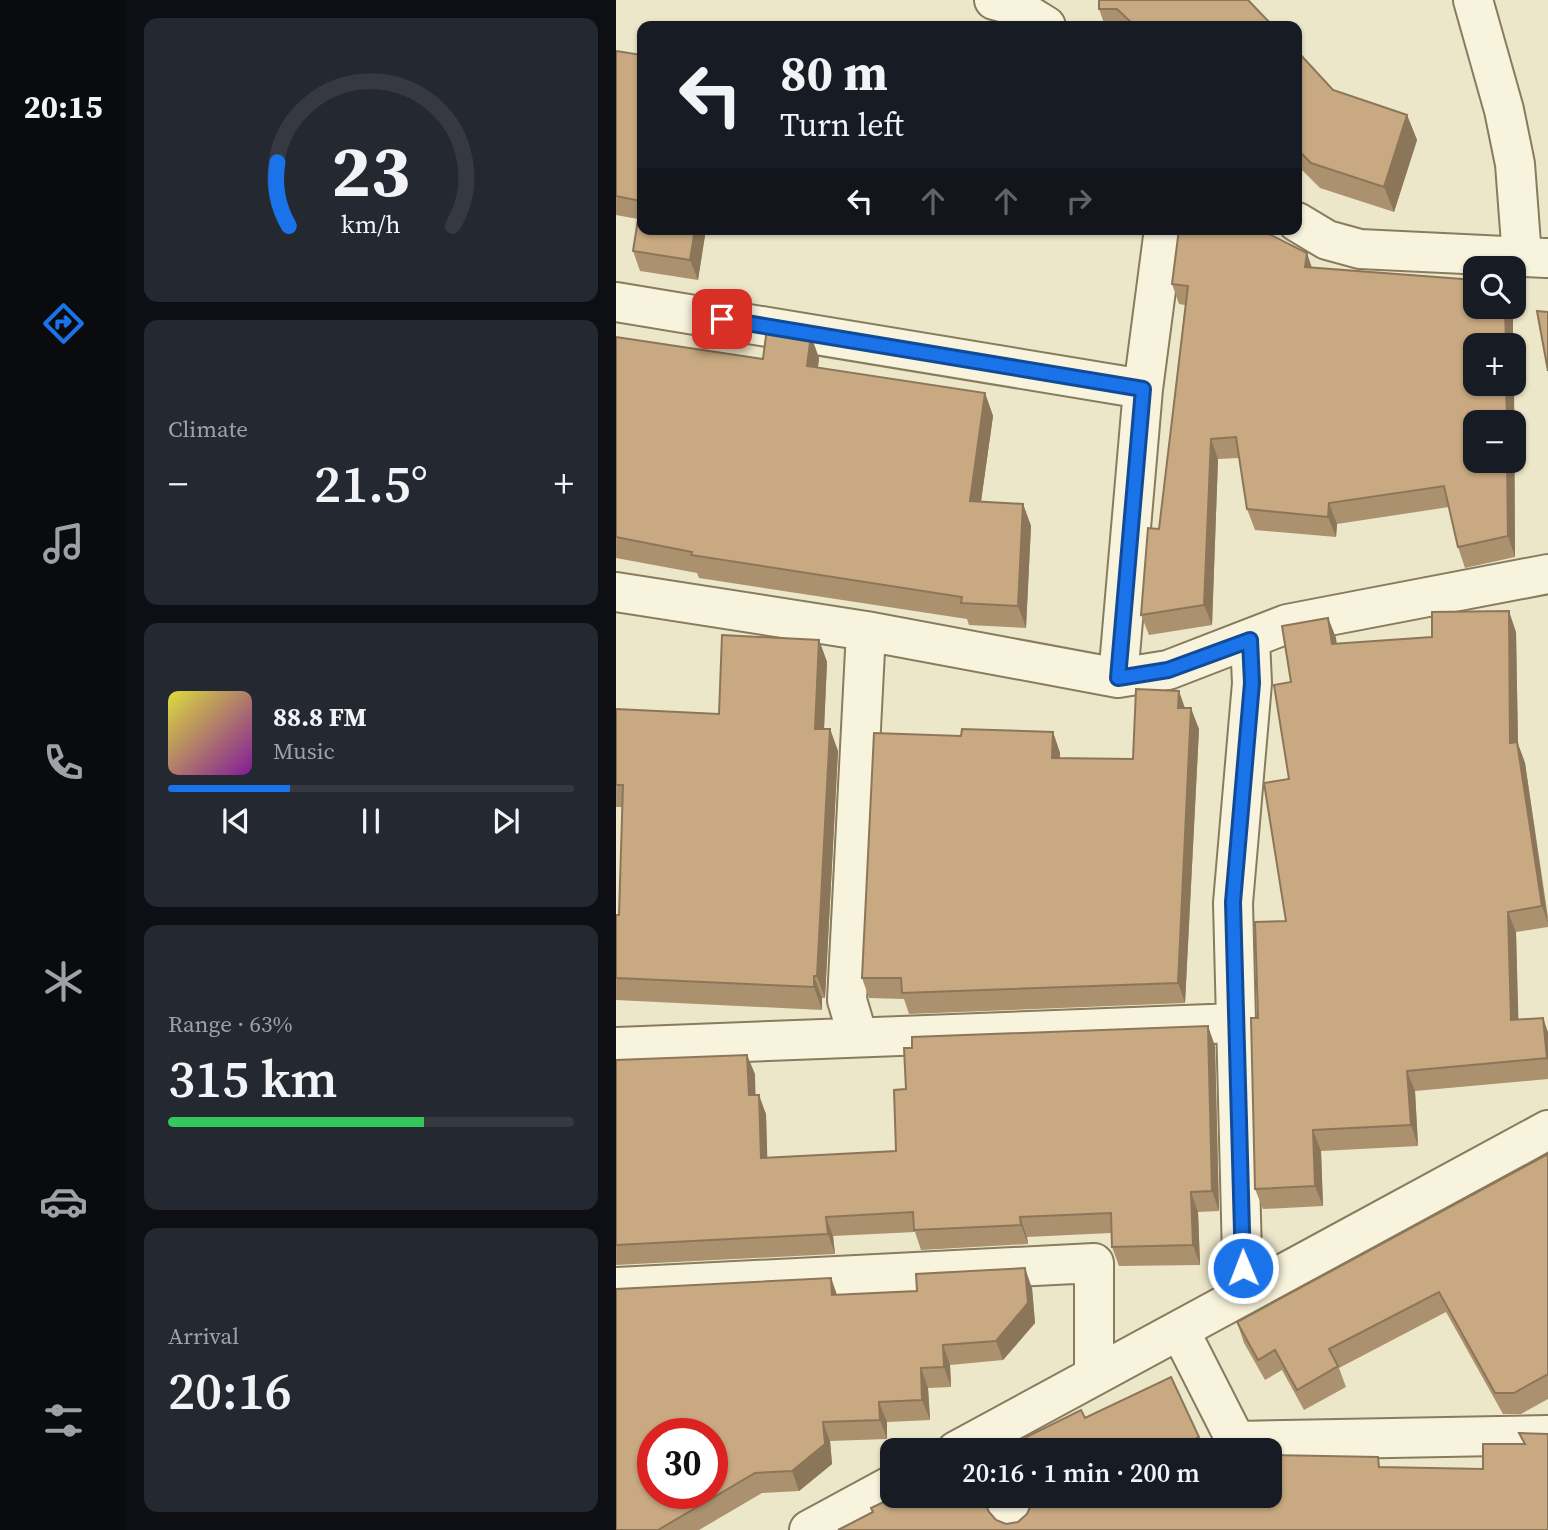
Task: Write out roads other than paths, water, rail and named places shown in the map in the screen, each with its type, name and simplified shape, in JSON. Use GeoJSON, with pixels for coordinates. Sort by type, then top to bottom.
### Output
{"type":"FeatureCollection","features":[{"type":"Feature","properties":{"kind":"street"},"geometry":{"type":"LineString","coordinates":[[994,0],[1012,5],[1038,21]]}},
{"type":"Feature","properties":{"kind":"street"},"geometry":{"type":"LineString","coordinates":[[1302,225],[1327,240],[1360,249],[1535,257],[1504,110],[1474,0]]}},
{"type":"Feature","properties":{"kind":"street"},"geometry":{"type":"LineString","coordinates":[[1118,678],[1143,389],[1163,235]]}},
{"type":"Feature","properties":{"kind":"street"},"geometry":{"type":"LineString","coordinates":[[616,302],[1143,389]]}},
{"type":"Feature","properties":{"kind":"street"},"geometry":{"type":"LineString","coordinates":[[616,592],[866,631],[1118,678],[1168,670],[1287,624],[1548,574]]}},
{"type":"Feature","properties":{"kind":"street"},"geometry":{"type":"LineString","coordinates":[[858,1037],[847,1000],[866,631]]}},
{"type":"Feature","properties":{"kind":"street"},"geometry":{"type":"LineString","coordinates":[[1243,1295],[1233,902],[1252,683],[1250,640]]}},
{"type":"Feature","properties":{"kind":"street"},"geometry":{"type":"LineString","coordinates":[[616,1047],[1236,1023]]}},
{"type":"Feature","properties":{"kind":"street"},"geometry":{"type":"LineString","coordinates":[[980,1438],[1548,1130]]}},
{"type":"Feature","properties":{"kind":"street"},"geometry":{"type":"LineString","coordinates":[[616,1287],[1094,1263],[1094,1376]]}},
{"type":"Feature","properties":{"kind":"street"},"geometry":{"type":"LineString","coordinates":[[1180,1331],[1236,1441],[1548,1435]]}},
{"type":"Feature","properties":{"kind":"street"},"geometry":{"type":"LineString","coordinates":[[809,1530],[880,1492]]}},
{"type":"Feature","properties":{"kind":"street"},"geometry":{"type":"LineString","coordinates":[[1009,1508],[1019,1530]]}}]}
